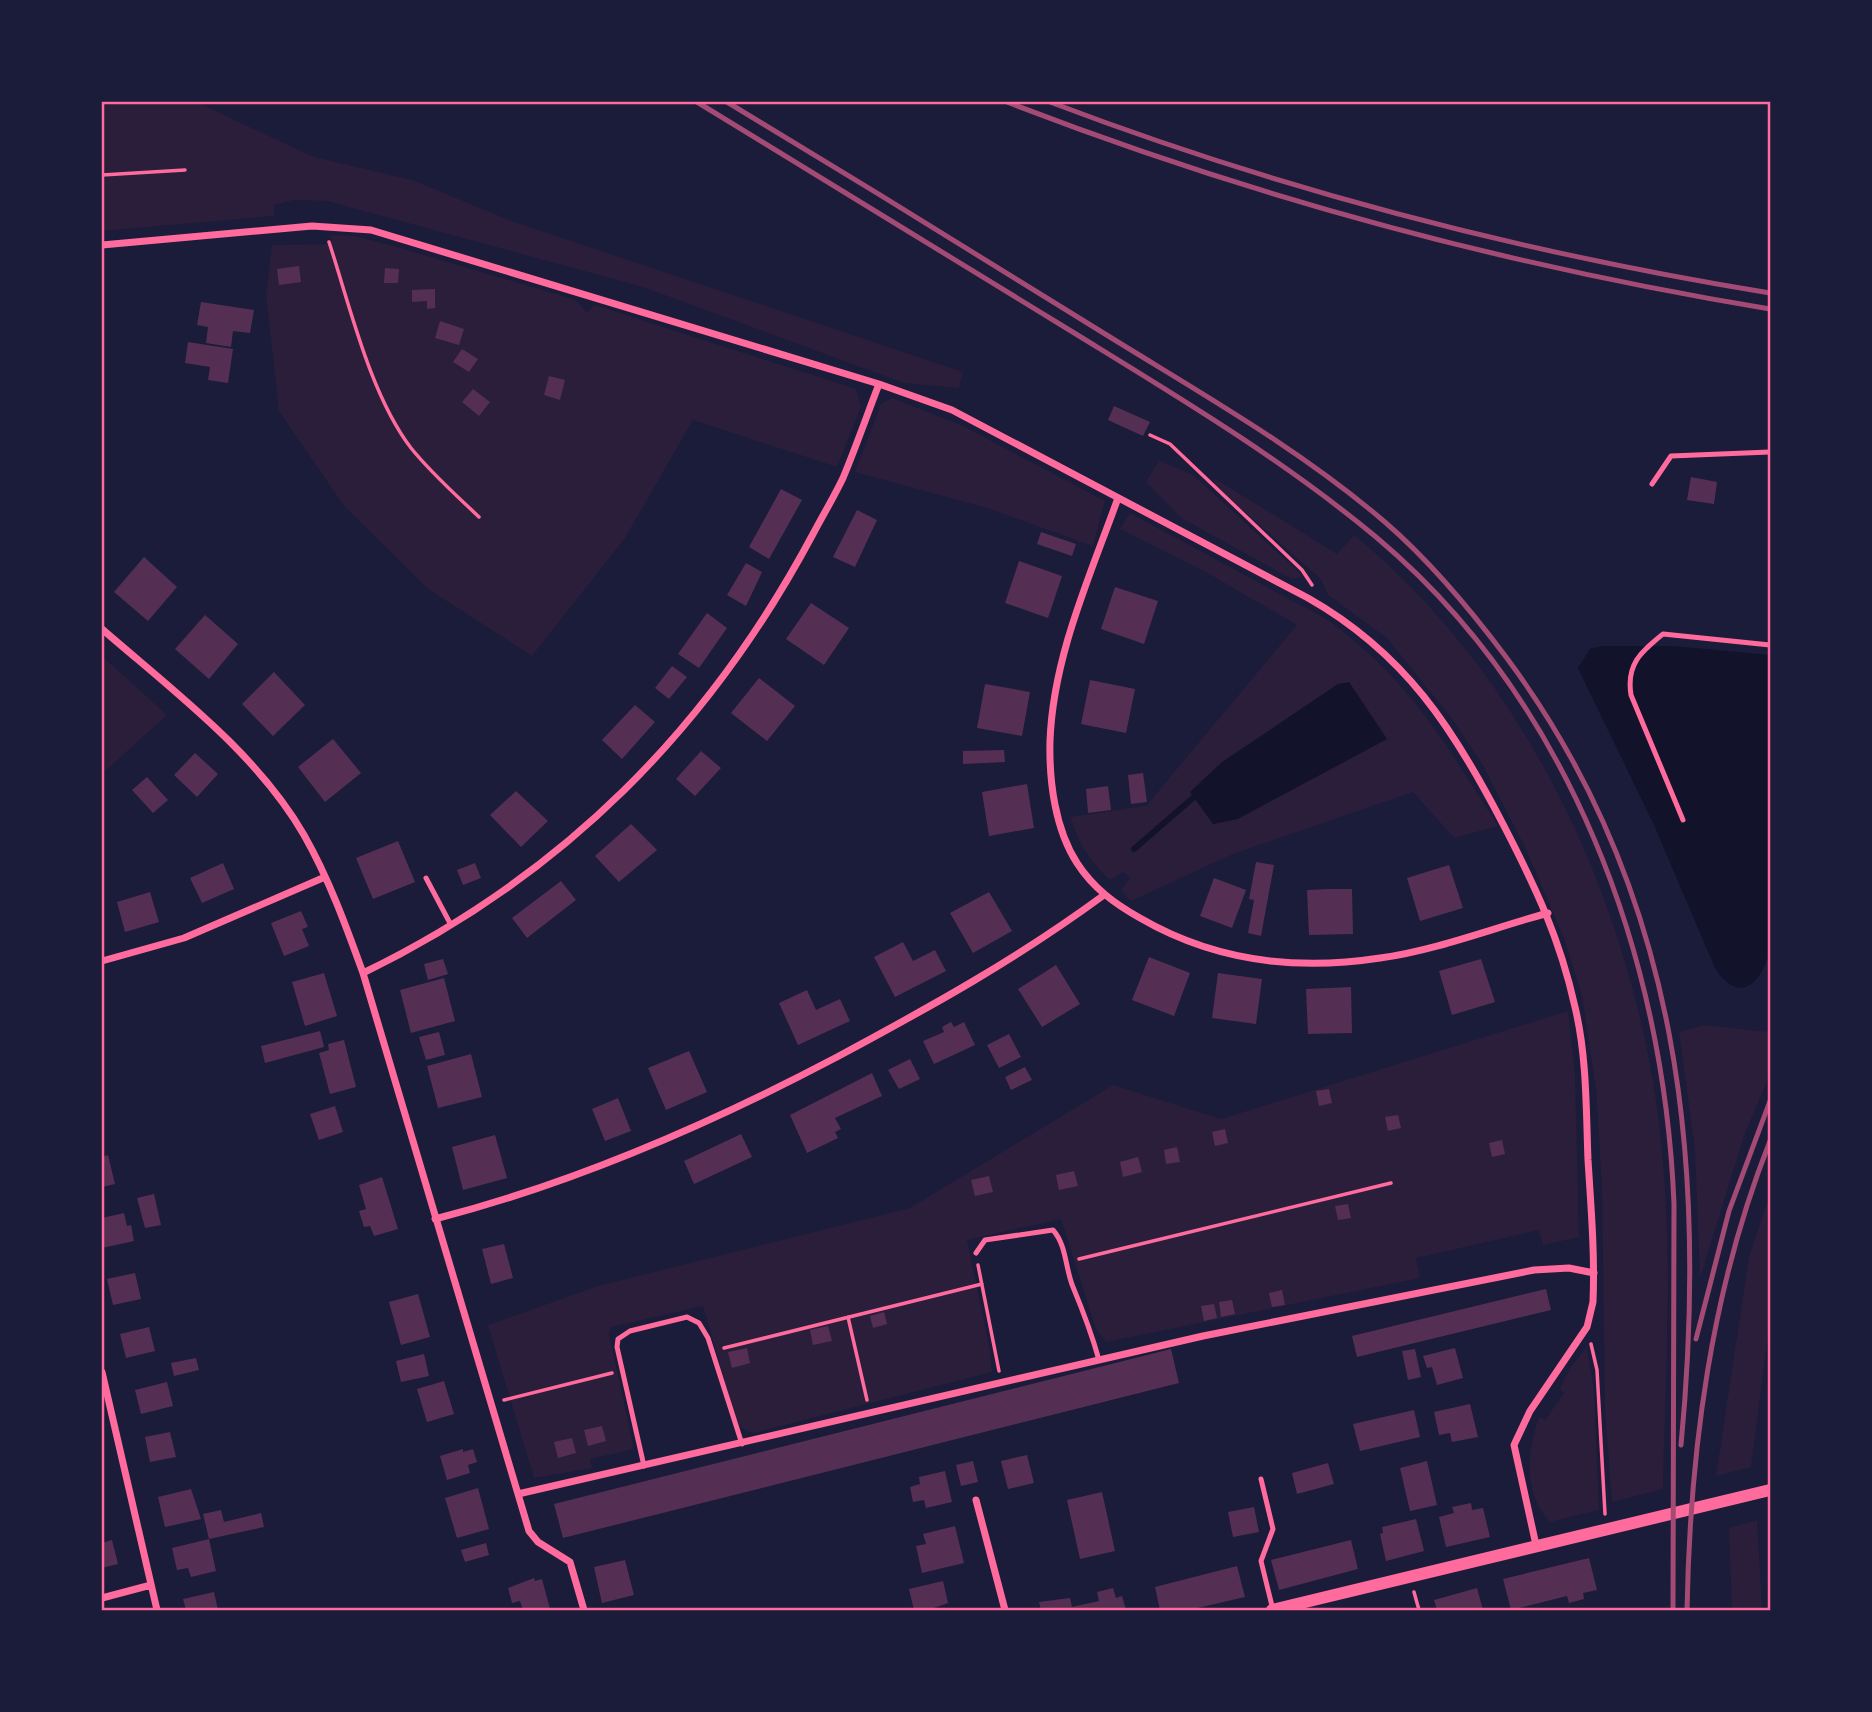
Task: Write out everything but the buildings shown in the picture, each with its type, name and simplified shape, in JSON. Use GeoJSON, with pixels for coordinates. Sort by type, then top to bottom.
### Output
{"type":"FeatureCollection","features":[{"type":"Feature","properties":{"kind":"street"},"geometry":{"type":"LineString","coordinates":[[102,245],[324,226],[359,228],[409,239],[879,384],[952,410],[1308,598],[1346,620],[1371,640],[1418,686],[1465,751],[1548,913],[1575,1007],[1584,1067],[1594,1273],[1593,1302],[1587,1327],[1530,1411],[1514,1445],[1536,1545]]}},
{"type":"Feature","properties":{"kind":"street"},"geometry":{"type":"LineString","coordinates":[[363,973],[451,925],[531,872],[607,808],[649,768],[721,682],[774,605],[842,481],[879,384]]}},
{"type":"Feature","properties":{"kind":"street"},"geometry":{"type":"LineString","coordinates":[[1118,498],[1069,640],[1055,694],[1050,741],[1055,802],[1063,836],[1077,864],[1104,895],[1160,930],[1189,943],[1264,962],[1377,959],[1421,950],[1548,913]]}},
{"type":"Feature","properties":{"kind":"street"},"geometry":{"type":"LineString","coordinates":[[102,629],[229,743],[272,790],[303,834],[325,877],[363,973],[529,1531],[538,1542],[565,1558],[574,1569],[584,1611]]}},
{"type":"Feature","properties":{"kind":"street"},"geometry":{"type":"LineString","coordinates":[[102,961],[184,938],[325,877]]}},
{"type":"Feature","properties":{"kind":"street"},"geometry":{"type":"LineString","coordinates":[[435,1219],[619,1158],[795,1079],[986,976],[1104,895]]}},
{"type":"Feature","properties":{"kind":"street"},"geometry":{"type":"LineString","coordinates":[[518,1494],[870,1415],[1203,1336],[1534,1270],[1569,1268],[1594,1273]]}},
{"type":"Feature","properties":{"kind":"street"},"geometry":{"type":"LineString","coordinates":[[102,1371],[157,1611]]}},
{"type":"Feature","properties":{"kind":"street"},"geometry":{"type":"LineString","coordinates":[[1272,1610],[1770,1490]]}},
{"type":"Feature","properties":{"kind":"street"},"geometry":{"type":"LineString","coordinates":[[976,1500],[1005,1611]]}},
{"type":"Feature","properties":{"kind":"street"},"geometry":{"type":"LineString","coordinates":[[102,1598],[151,1586]]}},
{"type":"Feature","properties":{"kind":"lane"},"geometry":{"type":"LineString","coordinates":[[1652,484],[1671,456],[1770,452]]}},
{"type":"Feature","properties":{"kind":"lane"},"geometry":{"type":"LineString","coordinates":[[1683,820],[1631,695],[1628,678],[1644,649],[1663,634],[1770,645]]}},
{"type":"Feature","properties":{"kind":"lane"},"geometry":{"type":"LineString","coordinates":[[426,877],[451,925]]}},
{"type":"Feature","properties":{"kind":"lane"},"geometry":{"type":"LineString","coordinates":[[976,1252],[985,1240],[1053,1230],[1059,1238],[1099,1360]]}},
{"type":"Feature","properties":{"kind":"lane"},"geometry":{"type":"LineString","coordinates":[[644,1466],[617,1347],[618,1339],[630,1331],[687,1317],[699,1323],[712,1351],[742,1444]]}},
{"type":"Feature","properties":{"kind":"lane"},"geometry":{"type":"LineString","coordinates":[[1261,1479],[1273,1529],[1261,1561],[1272,1610]]}},
{"type":"Feature","properties":{"kind":"path"},"geometry":{"type":"LineString","coordinates":[[102,175],[185,170]]}},
{"type":"Feature","properties":{"kind":"path"},"geometry":{"type":"LineString","coordinates":[[324,226],[371,366],[400,431],[439,480],[480,517]]}},
{"type":"Feature","properties":{"kind":"path"},"geometry":{"type":"LineString","coordinates":[[1150,435],[1170,444],[1303,570],[1312,584],[1308,598]]}},
{"type":"Feature","properties":{"kind":"path"},"geometry":{"type":"LineString","coordinates":[[1067,1262],[1391,1183]]}},
{"type":"Feature","properties":{"kind":"path"},"geometry":{"type":"LineString","coordinates":[[976,1252],[1002,1384]]}},
{"type":"Feature","properties":{"kind":"path"},"geometry":{"type":"LineString","coordinates":[[712,1351],[982,1283]]}},
{"type":"Feature","properties":{"kind":"path"},"geometry":{"type":"LineString","coordinates":[[848,1317],[870,1415]]}},
{"type":"Feature","properties":{"kind":"path"},"geometry":{"type":"LineString","coordinates":[[1587,1327],[1597,1370],[1604,1511],[1610,1529]]}},
{"type":"Feature","properties":{"kind":"path"},"geometry":{"type":"LineString","coordinates":[[491,1404],[624,1370]]}},
{"type":"Feature","properties":{"kind":"shaded area"},"geometry":{"type":"Polygon","coordinates":[[[102,102],[196,102],[314,157],[412,180],[514,222],[963,372],[959,388],[904,383],[643,287],[327,201],[294,200],[274,205],[274,216],[102,231],[102,102]]]}},
{"type":"Feature","properties":{"kind":"shaded area"},"geometry":{"type":"Polygon","coordinates":[[[330,235],[354,236],[397,247],[576,300],[587,313],[595,305],[856,389],[861,407],[837,467],[693,420],[625,538],[532,656],[428,589],[344,506],[279,411],[266,295],[272,245],[326,244],[332,240],[330,235]]]}},
{"type":"Feature","properties":{"kind":"shaded area"},"geometry":{"type":"Polygon","coordinates":[[[892,398],[963,426],[1105,501],[1093,546],[987,508],[855,472],[881,404],[892,398]]]}},
{"type":"Feature","properties":{"kind":"shaded area"},"geometry":{"type":"Polygon","coordinates":[[[1159,460],[1193,475],[1303,576],[1292,579],[1181,518],[1146,482],[1159,460]]]}},
{"type":"Feature","properties":{"kind":"shaded area"},"geometry":{"type":"Polygon","coordinates":[[[1214,478],[1337,554],[1354,535],[1418,594],[1475,661],[1525,734],[1567,813],[1603,895],[1630,980],[1650,1065],[1662,1151],[1667,1235],[1663,1489],[1612,1502],[1605,1410],[1602,1187],[1596,1089],[1582,996],[1564,938],[1525,847],[1481,762],[1453,720],[1387,638],[1328,595],[1321,579],[1215,486],[1214,478]]]}},
{"type":"Feature","properties":{"kind":"shaded area"},"geometry":{"type":"Polygon","coordinates":[[[1130,513],[1328,620],[1357,643],[1405,690],[1442,740],[1498,826],[1454,838],[1413,792],[1233,854],[1131,901],[1121,890],[1130,878],[1124,872],[1110,880],[1096,866],[1077,835],[1070,817],[1146,806],[1297,625],[1204,571],[1120,529],[1130,513]],[[1387,739],[1213,824],[1238,819],[1387,739]]]}},
{"type":"Feature","properties":{"kind":"shaded area"},"geometry":{"type":"Polygon","coordinates":[[[1602,646],[1673,646],[1770,655],[1770,951],[1761,973],[1749,986],[1733,986],[1715,968],[1654,825],[1578,668],[1590,649],[1602,646]]]}},
{"type":"Feature","properties":{"kind":"shaded area"},"geometry":{"type":"Polygon","coordinates":[[[102,656],[167,715],[102,774],[102,656]]]}},
{"type":"Feature","properties":{"kind":"shaded area"},"geometry":{"type":"Polygon","coordinates":[[[1349,682],[1387,739],[1237,819],[1213,824],[1190,792],[1222,762],[1338,684],[1349,682]]]}},
{"type":"Feature","properties":{"kind":"shaded area"},"geometry":{"type":"Polygon","coordinates":[[[1568,1011],[1575,1073],[1579,1237],[1543,1245],[1539,1230],[1416,1258],[1420,1278],[1106,1342],[1096,1329],[1061,1219],[967,1240],[990,1350],[992,1372],[753,1433],[742,1428],[736,1419],[703,1306],[611,1327],[609,1334],[634,1449],[590,1459],[592,1468],[534,1478],[488,1325],[598,1286],[910,1208],[1113,1085],[1221,1119],[1568,1011]]]}},
{"type":"Feature","properties":{"kind":"shaded area"},"geometry":{"type":"Polygon","coordinates":[[[1704,1025],[1770,1032],[1770,1074],[1744,1136],[1700,1278],[1695,1150],[1679,1032],[1704,1025]]]}},
{"type":"Feature","properties":{"kind":"shaded area"},"geometry":{"type":"Polygon","coordinates":[[[1770,1194],[1770,1320],[1751,1467],[1716,1476],[1749,1257],[1770,1194]]]}},
{"type":"Feature","properties":{"kind":"shaded area"},"geometry":{"type":"Polygon","coordinates":[[[1587,1347],[1594,1391],[1599,1510],[1550,1522],[1541,1511],[1531,1486],[1532,1444],[1539,1417],[1545,1420],[1564,1393],[1560,1388],[1570,1368],[1587,1347]]]}},
{"type":"Feature","properties":{"kind":"shaded area"},"geometry":{"type":"Polygon","coordinates":[[[1757,1520],[1762,1610],[1732,1610],[1729,1528],[1757,1520]]]}},
{"type":"Feature","properties":{"kind":"waterway"},"geometry":{"type":"LineString","coordinates":[[1134,849],[1194,797]]}},
{"type":"Feature","properties":{"kind":"railway"},"geometry":{"type":"LineString","coordinates":[[697,102],[1149,379],[1303,480],[1376,537],[1444,602],[1503,675],[1553,754],[1594,839],[1626,927],[1651,1018],[1666,1111],[1674,1204],[1673,1610]]}},
{"type":"Feature","properties":{"kind":"railway"},"geometry":{"type":"LineString","coordinates":[[727,102],[1221,405],[1323,473],[1386,523],[1435,570],[1506,657],[1565,746],[1611,839],[1645,934],[1669,1033],[1683,1133],[1690,1236],[1688,1340],[1681,1445]]}},
{"type":"Feature","properties":{"kind":"railway"},"geometry":{"type":"LineString","coordinates":[[1007,102],[1194,169],[1383,225],[1575,272],[1770,309]]}},
{"type":"Feature","properties":{"kind":"railway"},"geometry":{"type":"LineString","coordinates":[[1050,102],[1227,164],[1406,216],[1587,259],[1770,293]]}},
{"type":"Feature","properties":{"kind":"railway"},"geometry":{"type":"LineString","coordinates":[[1696,1339],[1729,1211],[1770,1101]]}},
{"type":"Feature","properties":{"kind":"railway"},"geometry":{"type":"LineString","coordinates":[[1687,1610],[1693,1490],[1708,1371],[1733,1255],[1770,1141]]}}]}
